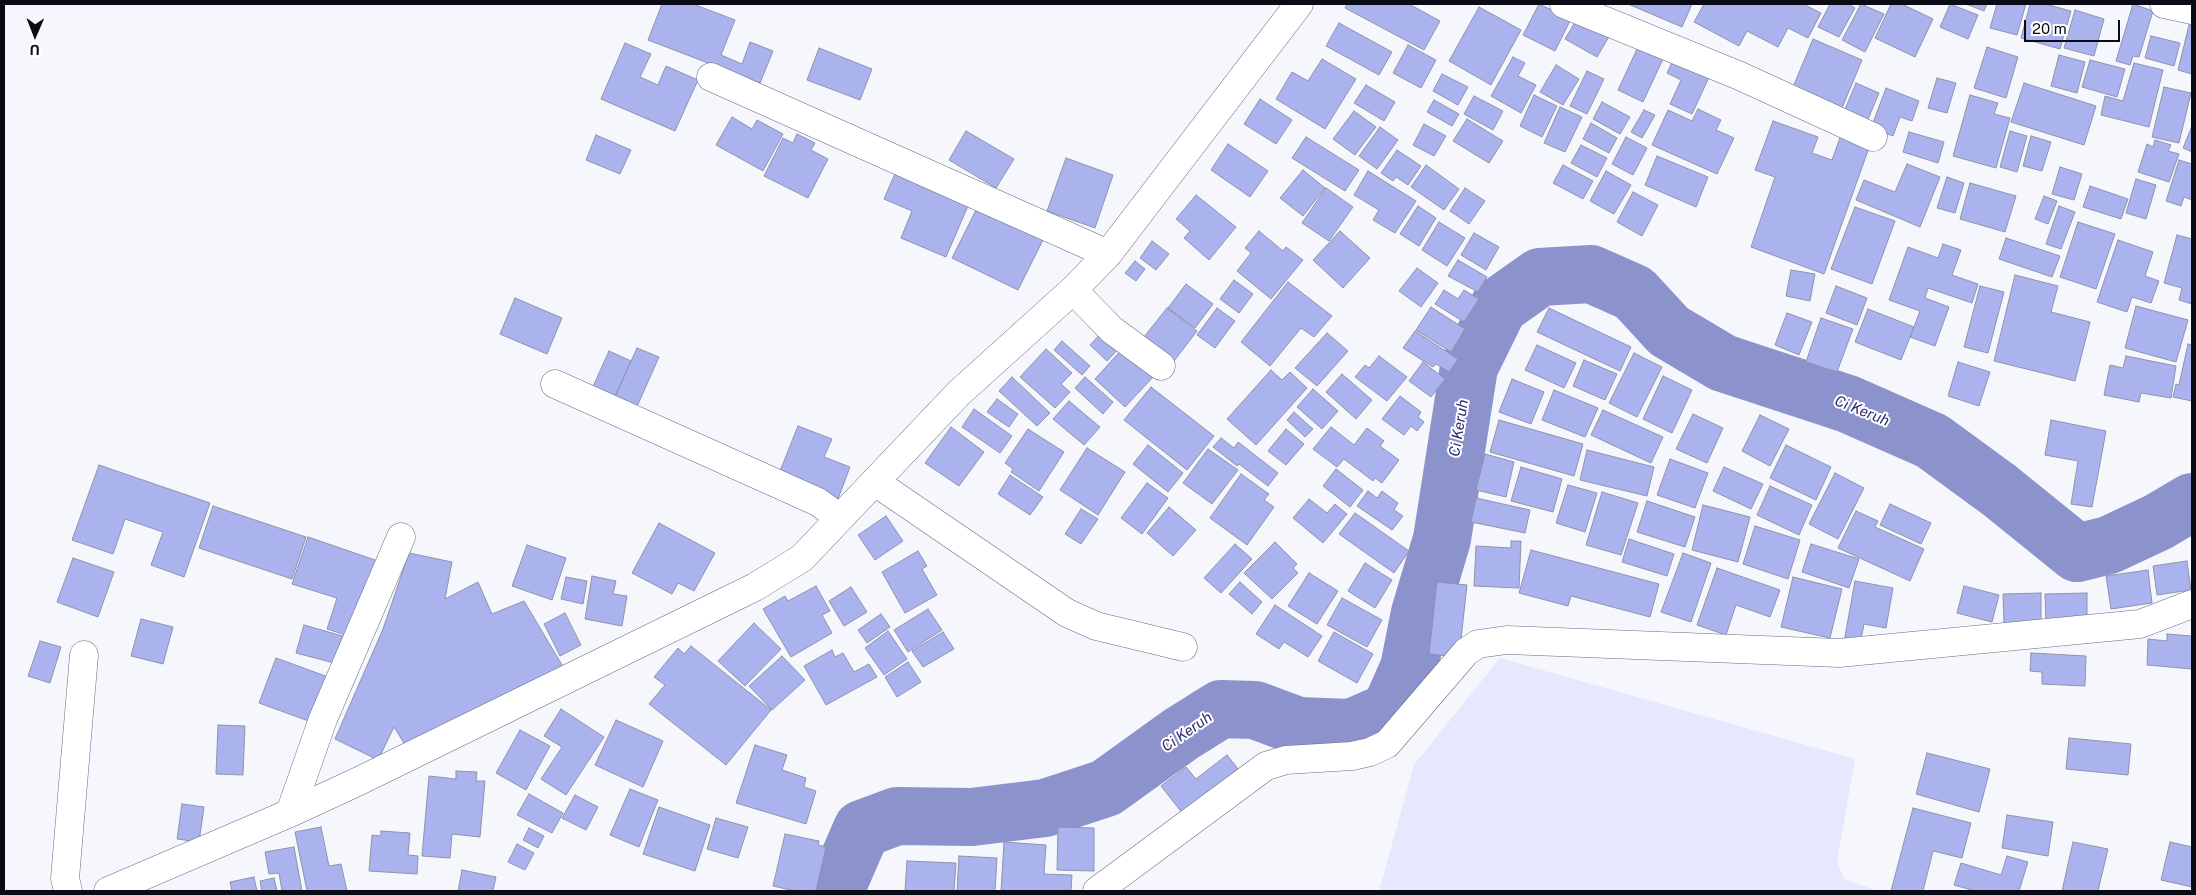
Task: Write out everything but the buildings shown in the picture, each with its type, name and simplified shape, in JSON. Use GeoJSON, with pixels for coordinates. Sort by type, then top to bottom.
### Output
{"type":"FeatureCollection","features":[{"type":"Feature","properties":{"kind":"street"},"geometry":{"type":"LineString","coordinates":[[108,891],[290,813],[755,587],[802,558],[829,510],[875,482],[959,393],[1073,290],[1095,248],[1298,4]]}},
{"type":"Feature","properties":{"kind":"street"},"geometry":{"type":"LineString","coordinates":[[1564,4],[1740,76],[1873,137]]}},
{"type":"Feature","properties":{"kind":"street"},"geometry":{"type":"LineString","coordinates":[[2164,4],[2192,10]]}},
{"type":"Feature","properties":{"kind":"street"},"geometry":{"type":"LineString","coordinates":[[711,78],[1095,248]]}},
{"type":"Feature","properties":{"kind":"street"},"geometry":{"type":"LineString","coordinates":[[1073,290],[1112,330],[1161,366]]}},
{"type":"Feature","properties":{"kind":"street"},"geometry":{"type":"LineString","coordinates":[[556,384],[829,510]]}},
{"type":"Feature","properties":{"kind":"street"},"geometry":{"type":"LineString","coordinates":[[875,482],[1066,613],[1096,626],[1182,647]]}},
{"type":"Feature","properties":{"kind":"street"},"geometry":{"type":"LineString","coordinates":[[290,813],[323,720],[401,537]]}},
{"type":"Feature","properties":{"kind":"street"},"geometry":{"type":"LineString","coordinates":[[1097,891],[1266,766],[1286,760],[1352,756],[1370,752],[1387,744],[1466,652],[1478,644],[1507,640],[1839,653],[2140,624],[2192,604]]}},
{"type":"Feature","properties":{"kind":"street"},"geometry":{"type":"LineString","coordinates":[[67,887],[84,655]]}},
{"type":"Feature","properties":{"kind":"shaded area"},"geometry":{"type":"Polygon","coordinates":[[[1500,658],[1855,759],[1837,862],[1844,879],[1877,891],[1379,891],[1414,765],[1500,658]]]}},
{"type":"Feature","properties":{"kind":"waterway","name":"Ci Keruh"},"geometry":{"type":"LineString","coordinates":[[835,891],[862,829],[897,816],[972,817],[1045,808],[1106,788],[1181,734],[1221,709],[1255,710],[1298,726],[1351,728],[1390,711],[1409,668],[1420,613],[1442,539],[1469,367],[1499,306],[1540,277],[1591,274],[1634,293],[1669,331],[1723,363],[1848,404],[1932,441],[1999,490],[2077,553],[2109,545],[2158,522],[2192,502]]}}]}
